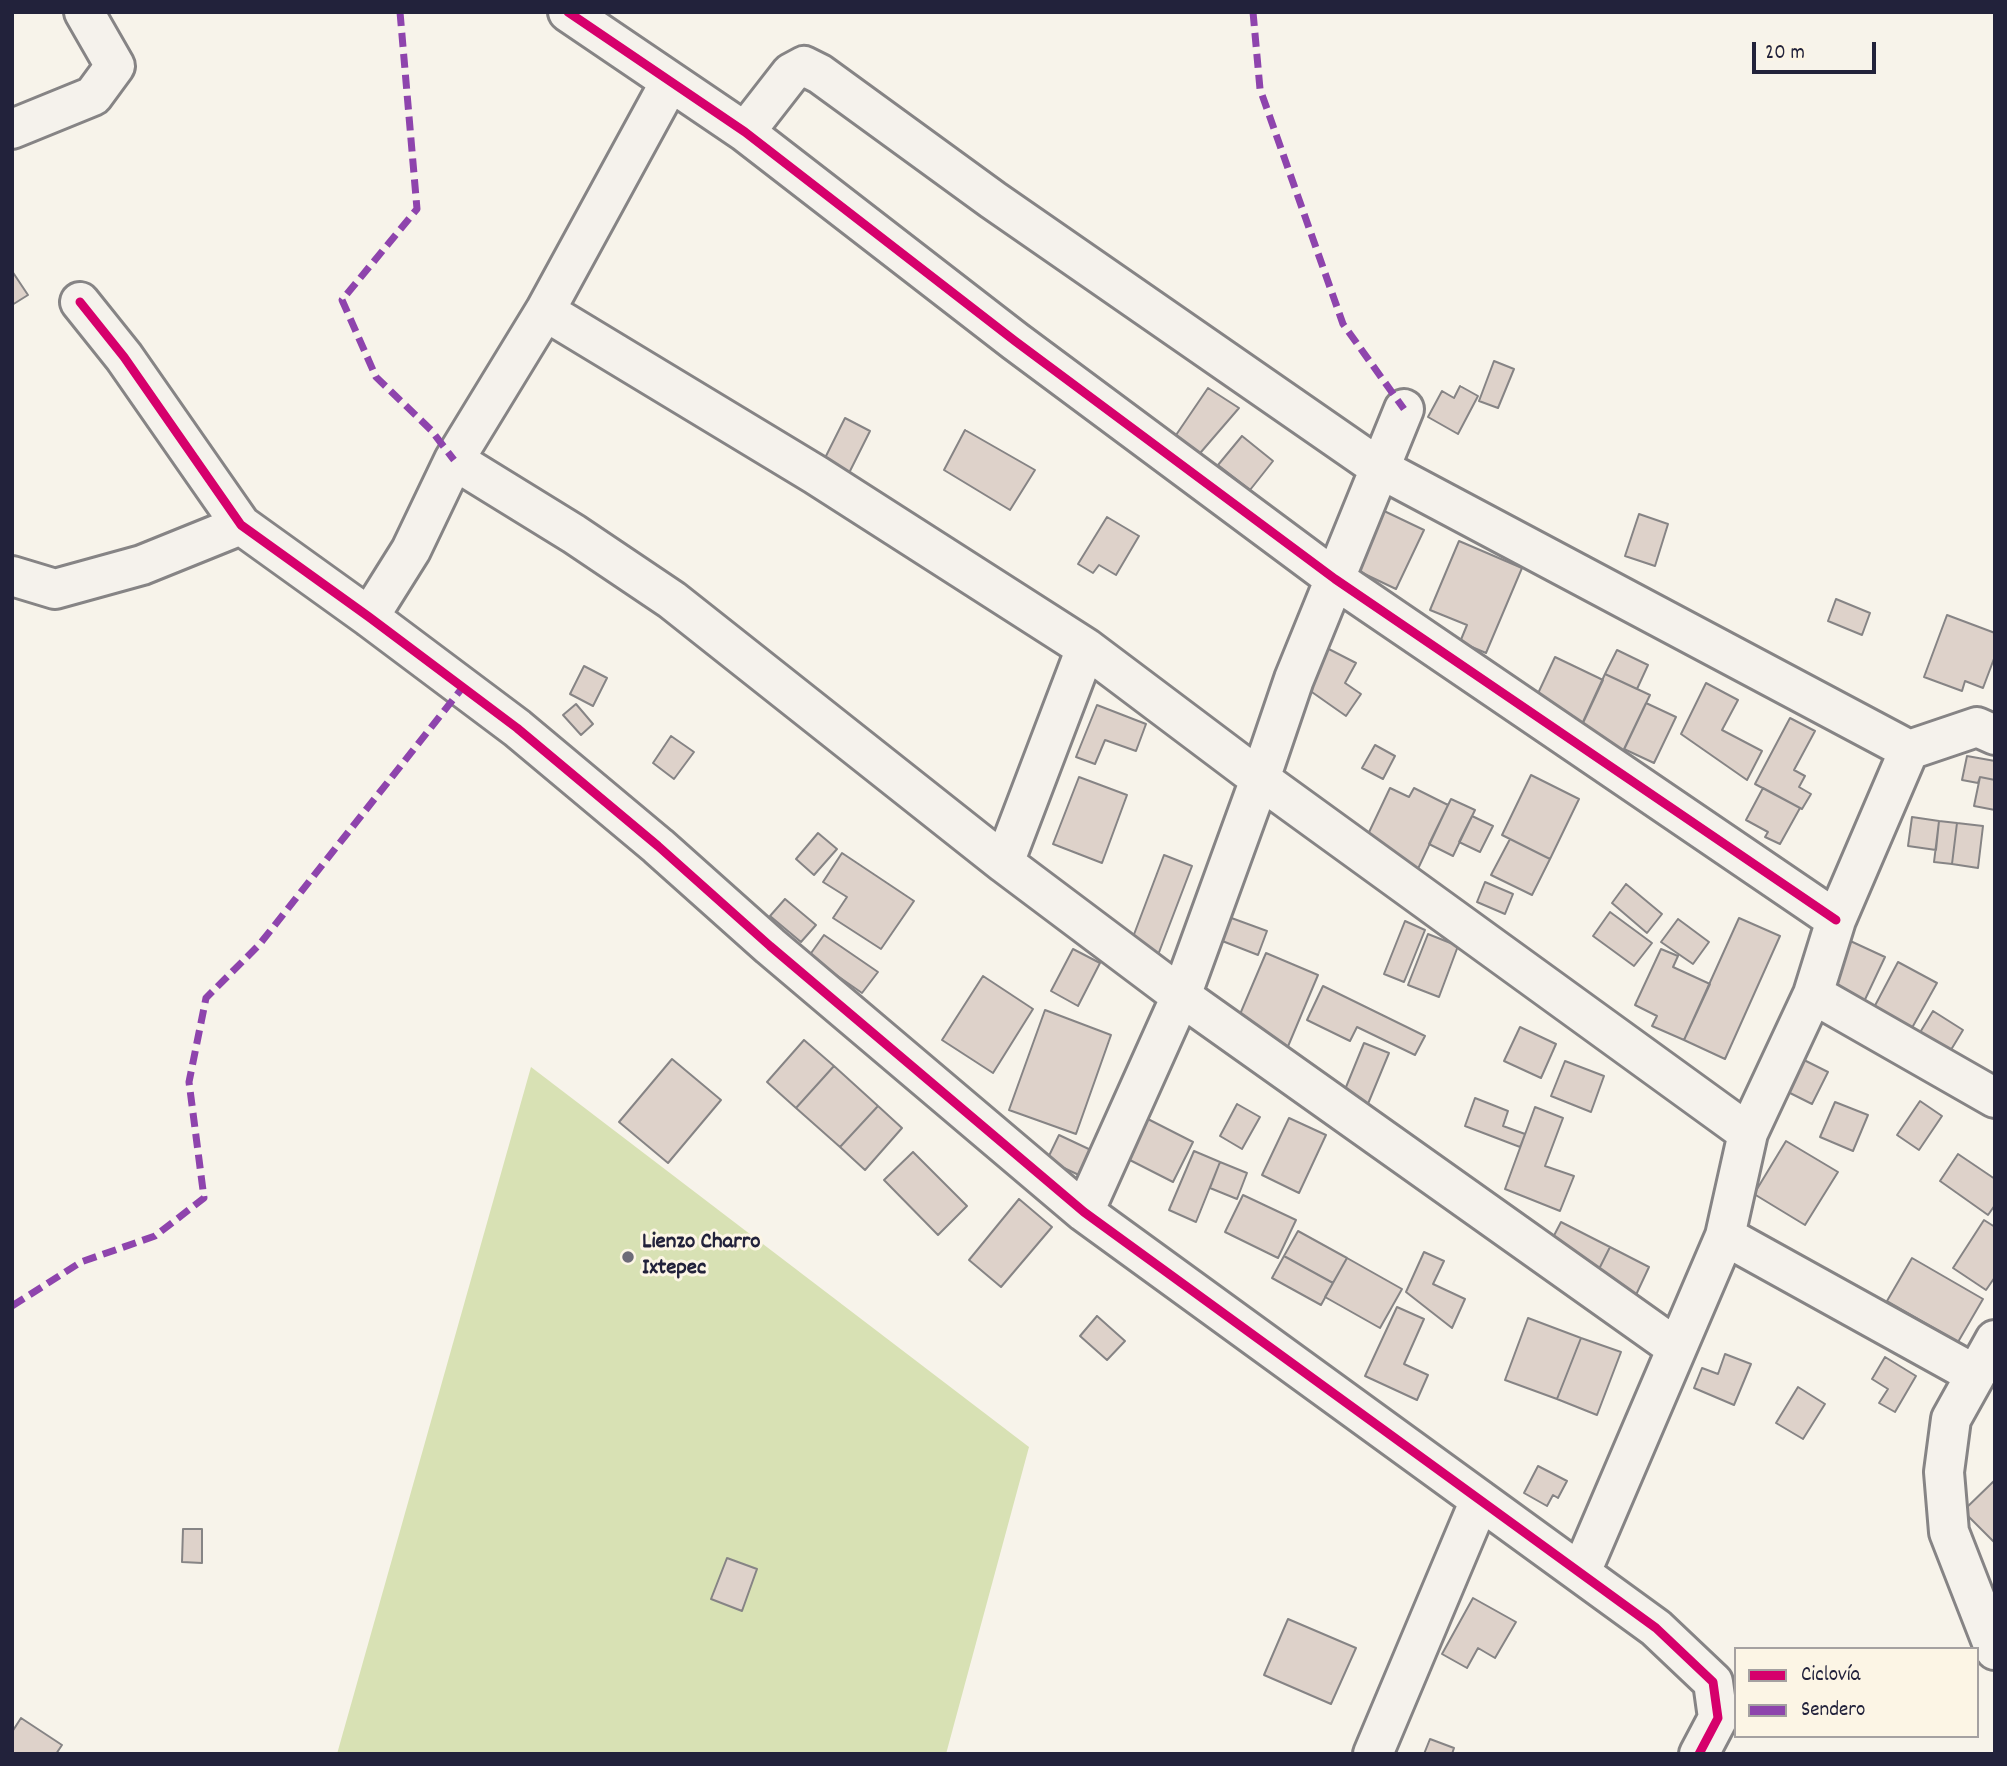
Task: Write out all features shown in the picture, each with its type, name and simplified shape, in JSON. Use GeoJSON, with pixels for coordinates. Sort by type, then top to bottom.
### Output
{"type":"FeatureCollection","features":[{"type":"Feature","properties":{"kind":"street"},"geometry":{"type":"LineString","coordinates":[[12,129],[93,96],[116,66],[84,12]]}},
{"type":"Feature","properties":{"kind":"street"},"geometry":{"type":"LineString","coordinates":[[568,12],[745,132],[1015,341],[1335,579],[1836,920]]}},
{"type":"Feature","properties":{"kind":"street"},"geometry":{"type":"LineString","coordinates":[[745,132],[791,73],[804,66],[820,74],[993,200],[1381,469],[1909,750],[1977,727],[1995,735]]}},
{"type":"Feature","properties":{"kind":"street"},"geometry":{"type":"LineString","coordinates":[[369,617],[411,550],[454,460],[545,312],[670,82]]}},
{"type":"Feature","properties":{"kind":"street"},"geometry":{"type":"LineString","coordinates":[[80,302],[124,357],[241,525],[369,617],[527,737],[1084,1212],[1656,1628],[1713,1682],[1718,1718],[1699,1754]]}},
{"type":"Feature","properties":{"kind":"street"},"geometry":{"type":"LineString","coordinates":[[545,312],[816,475],[1086,648],[1261,779],[1748,1132]]}},
{"type":"Feature","properties":{"kind":"street"},"geometry":{"type":"LineString","coordinates":[[1084,1212],[1181,996],[1261,779],[1294,679],[1404,409]]}},
{"type":"Feature","properties":{"kind":"street"},"geometry":{"type":"LineString","coordinates":[[454,460],[574,534],[672,600],[1004,863],[1181,996],[1675,1347]]}},
{"type":"Feature","properties":{"kind":"street"},"geometry":{"type":"LineString","coordinates":[[12,576],[55,589],[142,565],[241,525]]}},
{"type":"Feature","properties":{"kind":"street"},"geometry":{"type":"LineString","coordinates":[[1004,863],[1086,648]]}},
{"type":"Feature","properties":{"kind":"street"},"geometry":{"type":"LineString","coordinates":[[1581,1572],[1675,1347],[1725,1236],[1748,1132],[1813,994],[1836,920],[1909,750]]}},
{"type":"Feature","properties":{"kind":"street"},"geometry":{"type":"LineString","coordinates":[[1813,994],[1995,1098]]}},
{"type":"Feature","properties":{"kind":"street"},"geometry":{"type":"LineString","coordinates":[[1725,1236],[1974,1374]]}},
{"type":"Feature","properties":{"kind":"street"},"geometry":{"type":"LineString","coordinates":[[1995,1340],[1951,1419],[1944,1472],[1949,1532],[1995,1650]]}},
{"type":"Feature","properties":{"kind":"street"},"geometry":{"type":"LineString","coordinates":[[1373,1754],[1480,1500]]}},
{"type":"Feature","properties":{"kind":"green space","name":"Lienzo Charro Ixtepec"},"geometry":{"type":"Polygon","coordinates":[[[531,1067],[1029,1447],[946,1754],[337,1754],[531,1067]]]}},
{"type":"Feature","properties":{"kind":"building"},"geometry":{"type":"Polygon","coordinates":[[[12,271],[28,295],[12,305],[12,271]]]}},
{"type":"Feature","properties":{"kind":"building"},"geometry":{"type":"Polygon","coordinates":[[[1494,361],[1514,369],[1498,408],[1479,401],[1494,361]]]}},
{"type":"Feature","properties":{"kind":"building"},"geometry":{"type":"Polygon","coordinates":[[[1460,386],[1478,396],[1458,434],[1428,417],[1442,391],[1454,398],[1460,386]]]}},
{"type":"Feature","properties":{"kind":"building"},"geometry":{"type":"Polygon","coordinates":[[[1208,388],[1239,408],[1195,459],[1174,438],[1208,388]]]}},
{"type":"Feature","properties":{"kind":"building"},"geometry":{"type":"Polygon","coordinates":[[[845,418],[870,431],[849,473],[824,460],[845,418]]]}},
{"type":"Feature","properties":{"kind":"building"},"geometry":{"type":"Polygon","coordinates":[[[965,430],[1035,470],[1010,510],[944,470],[965,430]]]}},
{"type":"Feature","properties":{"kind":"building"},"geometry":{"type":"Polygon","coordinates":[[[1242,436],[1273,461],[1250,490],[1218,465],[1242,436]]]}},
{"type":"Feature","properties":{"kind":"building"},"geometry":{"type":"Polygon","coordinates":[[[1382,510],[1424,530],[1396,589],[1354,569],[1382,510]]]}},
{"type":"Feature","properties":{"kind":"building"},"geometry":{"type":"Polygon","coordinates":[[[1639,514],[1668,524],[1655,566],[1625,556],[1639,514]]]}},
{"type":"Feature","properties":{"kind":"building"},"geometry":{"type":"Polygon","coordinates":[[[1107,517],[1139,536],[1116,575],[1099,565],[1093,573],[1078,564],[1107,517]]]}},
{"type":"Feature","properties":{"kind":"building"},"geometry":{"type":"Polygon","coordinates":[[[1459,541],[1522,568],[1486,653],[1460,642],[1467,625],[1430,610],[1459,541]]]}},
{"type":"Feature","properties":{"kind":"building"},"geometry":{"type":"Polygon","coordinates":[[[1836,599],[1870,613],[1862,635],[1828,621],[1836,599]]]}},
{"type":"Feature","properties":{"kind":"building"},"geometry":{"type":"Polygon","coordinates":[[[1947,615],[1995,633],[1995,656],[1983,688],[1965,681],[1962,691],[1924,677],[1947,615]]]}},
{"type":"Feature","properties":{"kind":"building"},"geometry":{"type":"Polygon","coordinates":[[[1319,644],[1356,663],[1345,683],[1361,694],[1346,716],[1299,683],[1319,644]]]}},
{"type":"Feature","properties":{"kind":"building"},"geometry":{"type":"Polygon","coordinates":[[[1617,650],[1648,665],[1637,689],[1605,674],[1617,650]]]}},
{"type":"Feature","properties":{"kind":"building"},"geometry":{"type":"Polygon","coordinates":[[[1555,657],[1603,680],[1582,725],[1534,702],[1555,657]]]}},
{"type":"Feature","properties":{"kind":"building"},"geometry":{"type":"Polygon","coordinates":[[[584,666],[607,678],[593,706],[570,694],[584,666]]]}},
{"type":"Feature","properties":{"kind":"building"},"geometry":{"type":"Polygon","coordinates":[[[1605,674],[1650,695],[1621,756],[1577,735],[1605,674]]]}},
{"type":"Feature","properties":{"kind":"building"},"geometry":{"type":"Polygon","coordinates":[[[1706,683],[1738,700],[1722,730],[1762,751],[1747,780],[1681,734],[1706,683]]]}},
{"type":"Feature","properties":{"kind":"building"},"geometry":{"type":"Polygon","coordinates":[[[1646,703],[1676,717],[1654,763],[1624,749],[1646,703]]]}},
{"type":"Feature","properties":{"kind":"building"},"geometry":{"type":"Polygon","coordinates":[[[576,704],[593,724],[581,735],[563,715],[576,704]]]}},
{"type":"Feature","properties":{"kind":"building"},"geometry":{"type":"Polygon","coordinates":[[[1097,705],[1146,724],[1136,751],[1105,740],[1095,764],[1076,757],[1097,705]]]}},
{"type":"Feature","properties":{"kind":"building"},"geometry":{"type":"Polygon","coordinates":[[[1790,718],[1815,731],[1794,770],[1805,776],[1799,787],[1811,794],[1802,809],[1755,784],[1790,718]]]}},
{"type":"Feature","properties":{"kind":"building"},"geometry":{"type":"Polygon","coordinates":[[[671,736],[694,752],[674,779],[653,763],[671,736]]]}},
{"type":"Feature","properties":{"kind":"building"},"geometry":{"type":"Polygon","coordinates":[[[1375,745],[1395,756],[1383,779],[1362,768],[1375,745]]]}},
{"type":"Feature","properties":{"kind":"building"},"geometry":{"type":"Polygon","coordinates":[[[1967,756],[1995,761],[1995,780],[1980,777],[1978,783],[1962,780],[1967,756]]]}},
{"type":"Feature","properties":{"kind":"building"},"geometry":{"type":"Polygon","coordinates":[[[1531,775],[1579,799],[1550,859],[1502,835],[1531,775]]]}},
{"type":"Feature","properties":{"kind":"building"},"geometry":{"type":"Polygon","coordinates":[[[1079,777],[1127,795],[1102,863],[1053,844],[1079,777]]]}},
{"type":"Feature","properties":{"kind":"building"},"geometry":{"type":"Polygon","coordinates":[[[1980,777],[1995,780],[1995,810],[1974,806],[1980,777]]]}},
{"type":"Feature","properties":{"kind":"building"},"geometry":{"type":"Polygon","coordinates":[[[1390,788],[1409,797],[1414,788],[1448,805],[1416,873],[1362,847],[1390,788]]]}},
{"type":"Feature","properties":{"kind":"building"},"geometry":{"type":"Polygon","coordinates":[[[1763,788],[1800,808],[1780,844],[1765,837],[1768,832],[1746,820],[1763,788]]]}},
{"type":"Feature","properties":{"kind":"building"},"geometry":{"type":"Polygon","coordinates":[[[1451,799],[1475,810],[1453,856],[1429,844],[1451,799]]]}},
{"type":"Feature","properties":{"kind":"building"},"geometry":{"type":"Polygon","coordinates":[[[1472,816],[1493,826],[1480,852],[1459,842],[1472,816]]]}},
{"type":"Feature","properties":{"kind":"building"},"geometry":{"type":"Polygon","coordinates":[[[1912,817],[1939,821],[1936,850],[1908,846],[1912,817]]]}},
{"type":"Feature","properties":{"kind":"building"},"geometry":{"type":"Polygon","coordinates":[[[1939,821],[1957,823],[1952,864],[1934,862],[1939,821]]]}},
{"type":"Feature","properties":{"kind":"building"},"geometry":{"type":"Polygon","coordinates":[[[1957,823],[1983,826],[1978,868],[1952,864],[1957,823]]]}},
{"type":"Feature","properties":{"kind":"building"},"geometry":{"type":"Polygon","coordinates":[[[818,833],[837,849],[814,875],[796,859],[818,833]]]}},
{"type":"Feature","properties":{"kind":"building"},"geometry":{"type":"Polygon","coordinates":[[[1510,839],[1550,859],[1532,895],[1491,875],[1510,839]]]}},
{"type":"Feature","properties":{"kind":"building"},"geometry":{"type":"Polygon","coordinates":[[[842,853],[914,901],[881,949],[833,918],[847,897],[823,882],[842,853]]]}},
{"type":"Feature","properties":{"kind":"building"},"geometry":{"type":"Polygon","coordinates":[[[1164,855],[1192,866],[1158,955],[1130,945],[1164,855]]]}},
{"type":"Feature","properties":{"kind":"building"},"geometry":{"type":"Polygon","coordinates":[[[1485,882],[1513,894],[1505,914],[1477,902],[1485,882]]]}},
{"type":"Feature","properties":{"kind":"building"},"geometry":{"type":"Polygon","coordinates":[[[1626,884],[1662,914],[1647,933],[1612,903],[1626,884]]]}},
{"type":"Feature","properties":{"kind":"building"},"geometry":{"type":"Polygon","coordinates":[[[785,899],[816,925],[801,942],[770,916],[785,899]]]}},
{"type":"Feature","properties":{"kind":"building"},"geometry":{"type":"Polygon","coordinates":[[[1215,912],[1267,931],[1258,955],[1207,935],[1215,912]]]}},
{"type":"Feature","properties":{"kind":"building"},"geometry":{"type":"Polygon","coordinates":[[[1610,912],[1652,943],[1634,966],[1593,936],[1610,912]]]}},
{"type":"Feature","properties":{"kind":"building"},"geometry":{"type":"Polygon","coordinates":[[[1739,918],[1780,936],[1725,1059],[1684,1040],[1739,918]]]}},
{"type":"Feature","properties":{"kind":"building"},"geometry":{"type":"Polygon","coordinates":[[[1678,919],[1709,942],[1693,964],[1661,942],[1678,919]]]}},
{"type":"Feature","properties":{"kind":"building"},"geometry":{"type":"Polygon","coordinates":[[[1405,921],[1425,930],[1404,982],[1384,974],[1405,921]]]}},
{"type":"Feature","properties":{"kind":"building"},"geometry":{"type":"Polygon","coordinates":[[[1428,934],[1458,946],[1439,997],[1408,985],[1428,934]]]}},
{"type":"Feature","properties":{"kind":"building"},"geometry":{"type":"Polygon","coordinates":[[[824,935],[878,972],[862,993],[809,956],[824,935]]]}},
{"type":"Feature","properties":{"kind":"building"},"geometry":{"type":"Polygon","coordinates":[[[1846,939],[1885,957],[1861,1008],[1821,989],[1846,939]]]}},
{"type":"Feature","properties":{"kind":"building"},"geometry":{"type":"Polygon","coordinates":[[[1073,949],[1100,963],[1078,1006],[1051,991],[1073,949]]]}},
{"type":"Feature","properties":{"kind":"building"},"geometry":{"type":"Polygon","coordinates":[[[1661,949],[1678,956],[1673,967],[1710,984],[1684,1040],[1652,1026],[1657,1016],[1635,1005],[1661,949]]]}},
{"type":"Feature","properties":{"kind":"building"},"geometry":{"type":"Polygon","coordinates":[[[1266,953],[1318,975],[1281,1063],[1235,1026],[1266,953]]]}},
{"type":"Feature","properties":{"kind":"building"},"geometry":{"type":"Polygon","coordinates":[[[1898,962],[1937,983],[1908,1035],[1870,1015],[1898,962]]]}},
{"type":"Feature","properties":{"kind":"building"},"geometry":{"type":"Polygon","coordinates":[[[983,976],[1033,1009],[993,1073],[942,1040],[983,976]]]}},
{"type":"Feature","properties":{"kind":"building"},"geometry":{"type":"Polygon","coordinates":[[[1323,986],[1425,1036],[1415,1055],[1357,1027],[1350,1041],[1307,1020],[1323,986]]]}},
{"type":"Feature","properties":{"kind":"building"},"geometry":{"type":"Polygon","coordinates":[[[1045,1010],[1111,1035],[1076,1134],[1009,1110],[1045,1010]]]}},
{"type":"Feature","properties":{"kind":"building"},"geometry":{"type":"Polygon","coordinates":[[[1933,1011],[1963,1030],[1943,1063],[1913,1044],[1933,1011]]]}},
{"type":"Feature","properties":{"kind":"building"},"geometry":{"type":"Polygon","coordinates":[[[1520,1027],[1556,1044],[1541,1078],[1504,1061],[1520,1027]]]}},
{"type":"Feature","properties":{"kind":"building"},"geometry":{"type":"Polygon","coordinates":[[[804,1040],[834,1066],[796,1108],[767,1082],[804,1040]]]}},
{"type":"Feature","properties":{"kind":"building"},"geometry":{"type":"Polygon","coordinates":[[[1364,1043],[1389,1053],[1365,1111],[1344,1092],[1364,1043]]]}},
{"type":"Feature","properties":{"kind":"building"},"geometry":{"type":"Polygon","coordinates":[[[1794,1055],[1828,1072],[1812,1104],[1778,1087],[1794,1055]]]}},
{"type":"Feature","properties":{"kind":"building"},"geometry":{"type":"Polygon","coordinates":[[[672,1059],[721,1100],[668,1163],[619,1122],[672,1059]]]}},
{"type":"Feature","properties":{"kind":"building"},"geometry":{"type":"Polygon","coordinates":[[[1565,1061],[1604,1076],[1591,1112],[1551,1096],[1565,1061]]]}},
{"type":"Feature","properties":{"kind":"building"},"geometry":{"type":"Polygon","coordinates":[[[834,1066],[878,1106],[840,1147],[796,1108],[834,1066]]]}},
{"type":"Feature","properties":{"kind":"building"},"geometry":{"type":"Polygon","coordinates":[[[1475,1098],[1508,1111],[1503,1126],[1525,1134],[1520,1147],[1465,1126],[1475,1098]]]}},
{"type":"Feature","properties":{"kind":"building"},"geometry":{"type":"Polygon","coordinates":[[[1920,1101],[1942,1116],[1919,1150],[1897,1135],[1920,1101]]]}},
{"type":"Feature","properties":{"kind":"building"},"geometry":{"type":"Polygon","coordinates":[[[1835,1102],[1868,1115],[1853,1151],[1820,1137],[1835,1102]]]}},
{"type":"Feature","properties":{"kind":"building"},"geometry":{"type":"Polygon","coordinates":[[[1237,1104],[1260,1117],[1242,1149],[1220,1136],[1237,1104]]]}},
{"type":"Feature","properties":{"kind":"building"},"geometry":{"type":"Polygon","coordinates":[[[878,1106],[902,1128],[865,1170],[840,1147],[878,1106]]]}},
{"type":"Feature","properties":{"kind":"building"},"geometry":{"type":"Polygon","coordinates":[[[1535,1107],[1563,1118],[1545,1166],[1574,1176],[1560,1211],[1505,1189],[1535,1107]]]}},
{"type":"Feature","properties":{"kind":"building"},"geometry":{"type":"Polygon","coordinates":[[[1140,1115],[1193,1142],[1173,1182],[1120,1155],[1140,1115]]]}},
{"type":"Feature","properties":{"kind":"building"},"geometry":{"type":"Polygon","coordinates":[[[1289,1118],[1326,1135],[1299,1193],[1262,1175],[1289,1118]]]}},
{"type":"Feature","properties":{"kind":"building"},"geometry":{"type":"Polygon","coordinates":[[[1059,1135],[1093,1151],[1081,1176],[1047,1160],[1059,1135]]]}},
{"type":"Feature","properties":{"kind":"building"},"geometry":{"type":"Polygon","coordinates":[[[1786,1141],[1838,1172],[1805,1225],[1754,1194],[1786,1141]]]}},
{"type":"Feature","properties":{"kind":"building"},"geometry":{"type":"Polygon","coordinates":[[[1194,1151],[1220,1162],[1196,1222],[1169,1210],[1194,1151]]]}},
{"type":"Feature","properties":{"kind":"building"},"geometry":{"type":"Polygon","coordinates":[[[913,1152],[967,1206],[938,1235],[884,1180],[913,1152]]]}},
{"type":"Feature","properties":{"kind":"building"},"geometry":{"type":"Polygon","coordinates":[[[1958,1154],[1995,1179],[1995,1205],[1988,1215],[1940,1181],[1958,1154]]]}},
{"type":"Feature","properties":{"kind":"building"},"geometry":{"type":"Polygon","coordinates":[[[1220,1162],[1247,1173],[1237,1199],[1210,1188],[1220,1162]]]}},
{"type":"Feature","properties":{"kind":"building"},"geometry":{"type":"Polygon","coordinates":[[[1243,1195],[1296,1220],[1278,1258],[1225,1232],[1243,1195]]]}},
{"type":"Feature","properties":{"kind":"building"},"geometry":{"type":"Polygon","coordinates":[[[1019,1199],[1052,1227],[1001,1287],[969,1260],[1019,1199]]]}},
{"type":"Feature","properties":{"kind":"building"},"geometry":{"type":"Polygon","coordinates":[[[1984,1220],[1995,1227],[1995,1277],[1986,1290],[1953,1268],[1984,1220]]]}},
{"type":"Feature","properties":{"kind":"building"},"geometry":{"type":"Polygon","coordinates":[[[1561,1222],[1610,1247],[1595,1277],[1546,1251],[1561,1222]]]}},
{"type":"Feature","properties":{"kind":"building"},"geometry":{"type":"Polygon","coordinates":[[[1298,1231],[1347,1258],[1333,1283],[1284,1256],[1298,1231]]]}},
{"type":"Feature","properties":{"kind":"building"},"geometry":{"type":"Polygon","coordinates":[[[1610,1247],[1649,1267],[1635,1297],[1595,1277],[1610,1247]]]}},
{"type":"Feature","properties":{"kind":"building"},"geometry":{"type":"Polygon","coordinates":[[[1424,1252],[1444,1261],[1433,1284],[1465,1299],[1452,1328],[1406,1292],[1424,1252]]]}},
{"type":"Feature","properties":{"kind":"building"},"geometry":{"type":"Polygon","coordinates":[[[1284,1256],[1333,1283],[1321,1305],[1272,1278],[1284,1256]]]}},
{"type":"Feature","properties":{"kind":"building"},"geometry":{"type":"Polygon","coordinates":[[[1347,1258],[1402,1289],[1380,1328],[1325,1297],[1347,1258]]]}},
{"type":"Feature","properties":{"kind":"building"},"geometry":{"type":"Polygon","coordinates":[[[1912,1258],[1983,1299],[1958,1342],[1887,1301],[1912,1258]]]}},
{"type":"Feature","properties":{"kind":"building"},"geometry":{"type":"Polygon","coordinates":[[[1397,1307],[1424,1319],[1404,1364],[1428,1375],[1417,1400],[1365,1376],[1397,1307]]]}},
{"type":"Feature","properties":{"kind":"building"},"geometry":{"type":"Polygon","coordinates":[[[1097,1316],[1125,1341],[1107,1360],[1080,1336],[1097,1316]]]}},
{"type":"Feature","properties":{"kind":"building"},"geometry":{"type":"Polygon","coordinates":[[[1528,1318],[1581,1338],[1557,1399],[1505,1380],[1528,1318]]]}},
{"type":"Feature","properties":{"kind":"building"},"geometry":{"type":"Polygon","coordinates":[[[1581,1338],[1621,1352],[1597,1415],[1557,1399],[1581,1338]]]}},
{"type":"Feature","properties":{"kind":"building"},"geometry":{"type":"Polygon","coordinates":[[[1725,1354],[1751,1364],[1734,1405],[1694,1388],[1702,1368],[1718,1374],[1725,1354]]]}},
{"type":"Feature","properties":{"kind":"building"},"geometry":{"type":"Polygon","coordinates":[[[1885,1357],[1916,1376],[1895,1412],[1879,1403],[1888,1389],[1872,1379],[1885,1357]]]}},
{"type":"Feature","properties":{"kind":"building"},"geometry":{"type":"Polygon","coordinates":[[[1798,1387],[1825,1404],[1803,1439],[1776,1423],[1798,1387]]]}},
{"type":"Feature","properties":{"kind":"building"},"geometry":{"type":"Polygon","coordinates":[[[1538,1466],[1567,1481],[1558,1498],[1553,1495],[1547,1506],[1524,1493],[1538,1466]]]}},
{"type":"Feature","properties":{"kind":"building"},"geometry":{"type":"Polygon","coordinates":[[[1995,1480],[1995,1543],[1963,1511],[1995,1480]]]}},
{"type":"Feature","properties":{"kind":"building"},"geometry":{"type":"Polygon","coordinates":[[[183,1529],[202,1529],[202,1563],[182,1562],[183,1529]]]}},
{"type":"Feature","properties":{"kind":"building"},"geometry":{"type":"Polygon","coordinates":[[[727,1558],[757,1569],[742,1611],[711,1599],[727,1558]]]}},
{"type":"Feature","properties":{"kind":"building"},"geometry":{"type":"Polygon","coordinates":[[[1473,1598],[1516,1622],[1495,1658],[1478,1648],[1467,1668],[1442,1654],[1473,1598]]]}},
{"type":"Feature","properties":{"kind":"building"},"geometry":{"type":"Polygon","coordinates":[[[1288,1619],[1356,1648],[1331,1704],[1264,1675],[1288,1619]]]}},
{"type":"Feature","properties":{"kind":"building"},"geometry":{"type":"Polygon","coordinates":[[[21,1718],[62,1745],[56,1754],[12,1754],[12,1732],[21,1718]]]}},
{"type":"Feature","properties":{"kind":"building"},"geometry":{"type":"Polygon","coordinates":[[[1430,1739],[1454,1748],[1452,1754],[1424,1754],[1430,1739]]]}},
{"type":"Feature","properties":{"kind":"marked path"},"geometry":{"type":"LineString","coordinates":[[400,12],[417,209],[342,300],[376,377],[431,430],[454,460]]}},
{"type":"Feature","properties":{"kind":"marked path"},"geometry":{"type":"LineString","coordinates":[[1253,12],[1260,89],[1343,324],[1404,409]]}},
{"type":"Feature","properties":{"kind":"marked path"},"geometry":{"type":"LineString","coordinates":[[12,1306],[81,1262],[155,1236],[204,1198],[189,1082],[206,998],[259,945],[463,687]]}},
{"type":"Feature","properties":{"kind":"cycle path"},"geometry":{"type":"LineString","coordinates":[[568,12],[745,132],[1015,341],[1335,579],[1836,920]]}},
{"type":"Feature","properties":{"kind":"cycle path"},"geometry":{"type":"LineString","coordinates":[[80,302],[124,357],[241,525],[517,728],[1084,1212],[1656,1628],[1713,1682],[1718,1718],[1699,1754]]}},
{"type":"Feature","properties":{"kind":"place","name":"Lienzo Charro Ixtepec"},"geometry":{"type":"Point","coordinates":[628,1257]}}]}
